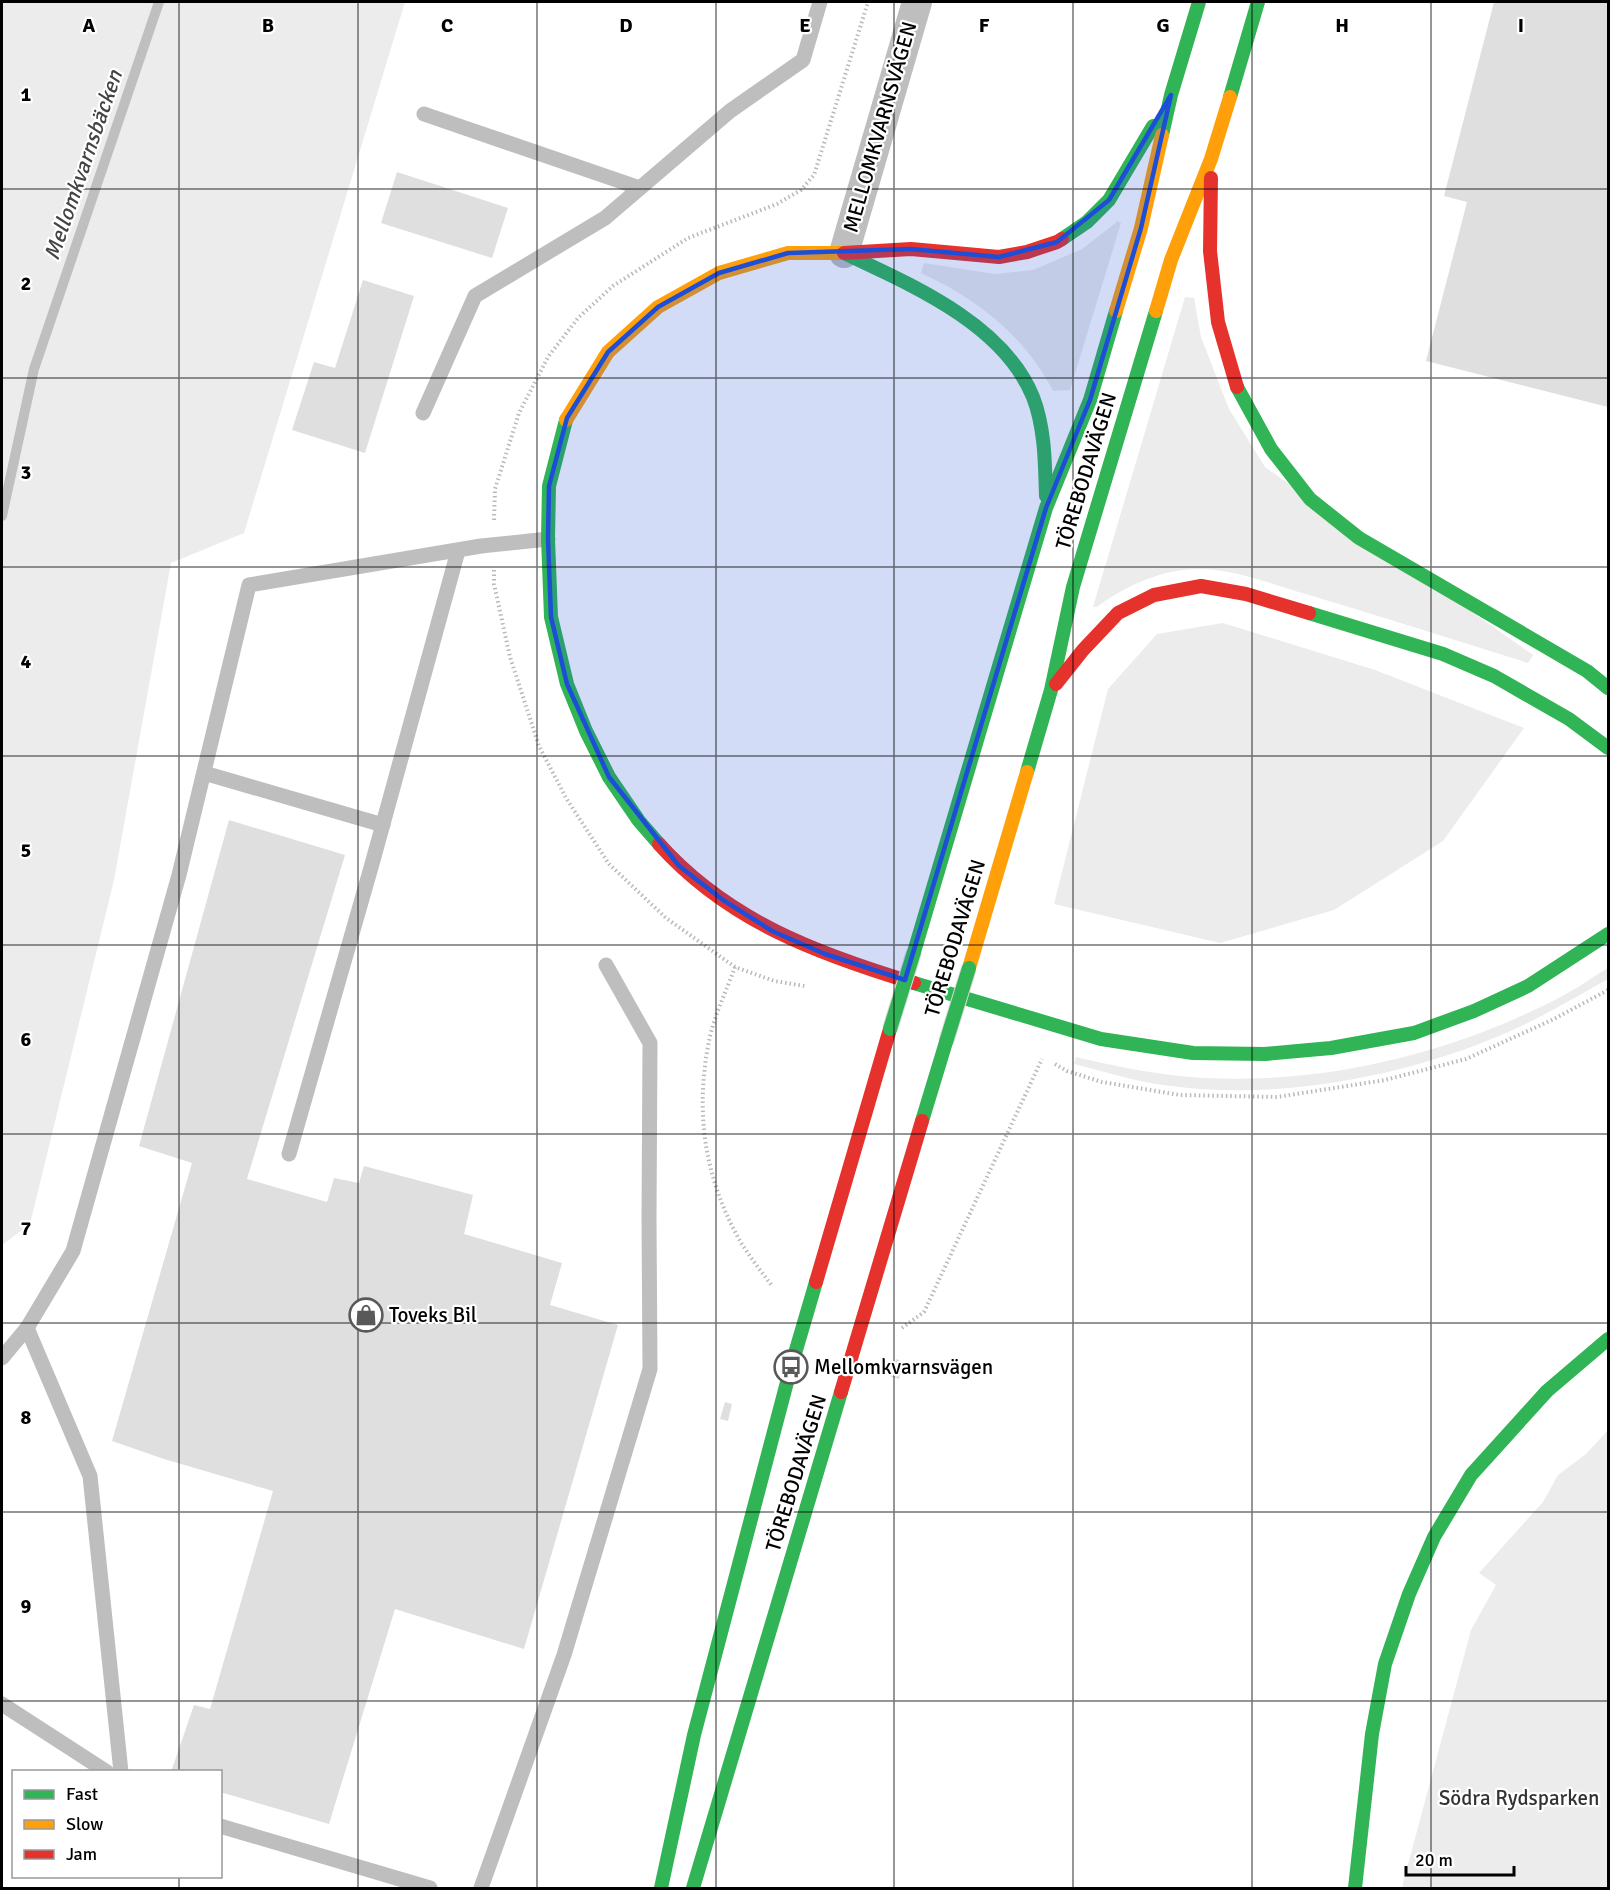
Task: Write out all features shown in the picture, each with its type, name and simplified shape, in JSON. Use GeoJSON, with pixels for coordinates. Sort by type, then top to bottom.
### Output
{"type":"FeatureCollection","features":[{"type":"Feature","properties":{"kind":"main road","name":"TÖREBODAVÄGEN"},"geometry":{"type":"LineString","coordinates":[[661,1888],[694,1734],[791,1367],[1046,508],[1089,400],[1141,228],[1171,95],[1199,2]]}},
{"type":"Feature","properties":{"kind":"main road","name":"TÖREBODAVÄGEN"},"geometry":{"type":"LineString","coordinates":[[693,1888],[1051,690],[1072,587],[1167,272],[1211,159],[1258,2]]}},
{"type":"Feature","properties":{"kind":"main road"},"geometry":{"type":"LineString","coordinates":[[1171,95],[1109,200],[1087,222],[1057,242],[1027,252],[999,257],[911,249],[844,253],[788,253],[719,273],[658,307],[608,352],[567,418],[549,486],[548,539],[552,617],[567,684],[586,731],[609,777],[639,821],[679,866],[723,900],[772,931],[860,967],[1101,1039],[1193,1053],[1265,1054],[1331,1048],[1414,1033],[1474,1011],[1528,986],[1608,934]]}},
{"type":"Feature","properties":{"kind":"main road"},"geometry":{"type":"LineString","coordinates":[[1211,159],[1210,251],[1218,322],[1235,384],[1271,449],[1310,499],[1359,538],[1587,671],[1608,688]]}},
{"type":"Feature","properties":{"kind":"main road"},"geometry":{"type":"LineString","coordinates":[[844,253],[902,280],[951,309],[981,331],[1008,356],[1028,384],[1039,417],[1045,458],[1046,508]]}},
{"type":"Feature","properties":{"kind":"main road"},"geometry":{"type":"LineString","coordinates":[[1051,690],[1083,650],[1118,613],[1154,595],[1201,586],[1246,594],[1443,654],[1494,676],[1569,719],[1608,748]]}},
{"type":"Feature","properties":{"kind":"main road"},"geometry":{"type":"LineString","coordinates":[[1355,1888],[1372,1734],[1385,1664],[1409,1594],[1434,1537],[1471,1475],[1547,1391],[1608,1339]]}},
{"type":"Feature","properties":{"kind":"street","name":"MELLOMKVARNSVÄGEN"},"geometry":{"type":"LineString","coordinates":[[844,253],[917,2]]}},
{"type":"Feature","properties":{"kind":"lane"},"geometry":{"type":"LineString","coordinates":[[423,412],[475,296],[605,218],[730,111],[803,60],[820,2]]}},
{"type":"Feature","properties":{"kind":"lane"},"geometry":{"type":"LineString","coordinates":[[424,114],[640,188]]}},
{"type":"Feature","properties":{"kind":"lane"},"geometry":{"type":"LineString","coordinates":[[2,1358],[27,1328],[72,1251],[179,875],[249,585],[494,544],[548,539]]}},
{"type":"Feature","properties":{"kind":"lane"},"geometry":{"type":"LineString","coordinates":[[289,1154],[383,825],[458,550]]}},
{"type":"Feature","properties":{"kind":"lane"},"geometry":{"type":"LineString","coordinates":[[204,773],[383,825]]}},
{"type":"Feature","properties":{"kind":"lane"},"geometry":{"type":"LineString","coordinates":[[481,1888],[564,1655],[650,1369],[650,1043],[606,965]]}},
{"type":"Feature","properties":{"kind":"lane"},"geometry":{"type":"LineString","coordinates":[[27,1328],[90,1476],[121,1770]]}},
{"type":"Feature","properties":{"kind":"lane"},"geometry":{"type":"LineString","coordinates":[[2,1704],[104,1770]]}},
{"type":"Feature","properties":{"kind":"lane"},"geometry":{"type":"LineString","coordinates":[[222,1827],[430,1888]]}},
{"type":"Feature","properties":{"kind":"path"},"geometry":{"type":"LineString","coordinates":[[807,986],[774,981],[735,967],[666,918],[609,864],[566,798],[539,746],[510,657],[494,584],[495,489],[519,413],[548,357],[578,318],[613,285],[688,237],[777,204],[801,190],[814,175],[868,2]]}},
{"type":"Feature","properties":{"kind":"path"},"geometry":{"type":"LineString","coordinates":[[735,967],[709,1039],[701,1101],[706,1156],[720,1202],[741,1242],[772,1286]]}},
{"type":"Feature","properties":{"kind":"path"},"geometry":{"type":"LineString","coordinates":[[1034,1053],[1067,1071],[1102,1082],[1180,1095],[1277,1097],[1385,1080],[1466,1059],[1554,1019],[1608,990]]}},
{"type":"Feature","properties":{"kind":"path"},"geometry":{"type":"LineString","coordinates":[[902,1328],[924,1312],[1043,1058]]}},
{"type":"Feature","properties":{"kind":"highlighted area"},"geometry":{"type":"Polygon","coordinates":[[[1171,95],[1141,228],[1090,400],[1046,508],[905,980],[825,954],[772,931],[723,900],[679,866],[609,777],[567,684],[551,617],[548,539],[549,486],[567,418],[608,352],[658,307],[719,273],[788,253],[911,249],[999,257],[1057,242],[1109,200],[1171,95]]]}},
{"type":"Feature","properties":{"kind":"green space"},"geometry":{"type":"Polygon","coordinates":[[[2,2],[405,2],[244,533],[171,563],[114,880],[30,1224],[2,1245],[2,2]]]}},
{"type":"Feature","properties":{"kind":"green space"},"geometry":{"type":"Polygon","coordinates":[[[1118,221],[1121,223],[1070,390],[1053,391],[1042,371],[1028,353],[997,321],[961,294],[921,273],[924,263],[995,274],[1033,270],[1082,249],[1118,221]]]}},
{"type":"Feature","properties":{"kind":"green space"},"geometry":{"type":"Polygon","coordinates":[[[1185,297],[1194,298],[1201,337],[1229,409],[1265,467],[1533,655],[1528,663],[1254,578],[1212,570],[1184,570],[1158,575],[1093,607],[1185,297]]]}},
{"type":"Feature","properties":{"kind":"green space"},"geometry":{"type":"Polygon","coordinates":[[[1223,623],[1375,670],[1524,728],[1443,841],[1334,910],[1220,943],[1054,904],[1108,689],[1157,634],[1223,623]]]}},
{"type":"Feature","properties":{"kind":"green space"},"geometry":{"type":"Polygon","coordinates":[[[1608,968],[1608,979],[1515,1029],[1475,1046],[1432,1060],[1343,1081],[1252,1090],[1207,1089],[1152,1083],[1074,1064],[1076,1057],[1141,1070],[1206,1078],[1299,1076],[1346,1069],[1437,1048],[1482,1032],[1525,1015],[1566,994],[1608,968]]]}},
{"type":"Feature","properties":{"kind":"green space","name":"Södra Rydsparken"},"geometry":{"type":"Polygon","coordinates":[[[1608,1430],[1608,1888],[1403,1888],[1471,1630],[1496,1585],[1479,1573],[1543,1502],[1558,1475],[1586,1454],[1608,1430]]]}},
{"type":"Feature","properties":{"kind":"building"},"geometry":{"type":"Polygon","coordinates":[[[1494,2],[1608,2],[1608,407],[1426,361],[1467,202],[1444,196],[1494,2]]]}},
{"type":"Feature","properties":{"kind":"building"},"geometry":{"type":"Polygon","coordinates":[[[397,172],[508,208],[492,258],[381,223],[397,172]]]}},
{"type":"Feature","properties":{"kind":"building"},"geometry":{"type":"Polygon","coordinates":[[[363,280],[414,296],[365,453],[292,430],[314,362],[335,368],[363,280]]]}},
{"type":"Feature","properties":{"kind":"building","name":"Toveks Bil"},"geometry":{"type":"Polygon","coordinates":[[[229,820],[345,855],[247,1179],[327,1202],[334,1178],[359,1183],[364,1166],[473,1195],[464,1234],[562,1263],[550,1305],[618,1325],[524,1649],[395,1609],[329,1824],[222,1793],[222,1770],[172,1770],[194,1705],[210,1709],[273,1491],[112,1441],[192,1163],[139,1146],[229,820]]]}},
{"type":"Feature","properties":{"kind":"building"},"geometry":{"type":"Polygon","coordinates":[[[896,1359],[904,1362],[899,1379],[891,1377],[896,1359]]]}},
{"type":"Feature","properties":{"kind":"building"},"geometry":{"type":"Polygon","coordinates":[[[725,1402],[732,1404],[728,1421],[720,1419],[725,1402]]]}},
{"type":"Feature","properties":{"kind":"waterway","name":"Mellomkvarnsbäcken"},"geometry":{"type":"LineString","coordinates":[[2,516],[34,369],[159,2]]}},
{"type":"Feature","properties":{"kind":"traffic: fast"},"geometry":{"type":"LineString","coordinates":[[1162,135],[1171,95],[1199,2]]}},
{"type":"Feature","properties":{"kind":"traffic: fast"},"geometry":{"type":"LineString","coordinates":[[1230,97],[1258,2]]}},
{"type":"Feature","properties":{"kind":"traffic: fast"},"geometry":{"type":"LineString","coordinates":[[1062,239],[1087,222],[1109,200],[1153,126]]}},
{"type":"Feature","properties":{"kind":"traffic: fast"},"geometry":{"type":"LineString","coordinates":[[848,255],[928,295],[979,329],[1001,349],[1019,371],[1037,409],[1044,446],[1046,496]]}},
{"type":"Feature","properties":{"kind":"traffic: fast"},"geometry":{"type":"LineString","coordinates":[[914,952],[1046,508],[1090,400],[1116,311]]}},
{"type":"Feature","properties":{"kind":"traffic: fast"},"geometry":{"type":"LineString","coordinates":[[1027,772],[1051,690],[1073,587],[1156,311]]}},
{"type":"Feature","properties":{"kind":"traffic: fast"},"geometry":{"type":"LineString","coordinates":[[1237,387],[1271,449],[1310,499],[1359,538],[1587,671],[1608,688]]}},
{"type":"Feature","properties":{"kind":"traffic: fast"},"geometry":{"type":"LineString","coordinates":[[566,420],[549,486],[548,539],[551,617],[567,684],[586,731],[609,777],[639,821],[659,844]]}},
{"type":"Feature","properties":{"kind":"traffic: fast"},"geometry":{"type":"LineString","coordinates":[[1309,613],[1443,654],[1494,676],[1569,719],[1608,748]]}},
{"type":"Feature","properties":{"kind":"traffic: fast"},"geometry":{"type":"LineString","coordinates":[[914,983],[1101,1039],[1193,1053],[1265,1054],[1331,1048],[1414,1033],[1474,1011],[1528,986],[1608,934]]}},
{"type":"Feature","properties":{"kind":"traffic: fast"},"geometry":{"type":"LineString","coordinates":[[890,1029],[914,952]]}},
{"type":"Feature","properties":{"kind":"traffic: fast"},"geometry":{"type":"LineString","coordinates":[[946,1042],[969,968]]}},
{"type":"Feature","properties":{"kind":"traffic: fast"},"geometry":{"type":"LineString","coordinates":[[922,1121],[946,1042]]}},
{"type":"Feature","properties":{"kind":"traffic: fast"},"geometry":{"type":"LineString","coordinates":[[661,1888],[694,1735],[791,1367],[816,1282]]}},
{"type":"Feature","properties":{"kind":"traffic: fast"},"geometry":{"type":"LineString","coordinates":[[1355,1888],[1372,1734],[1385,1664],[1409,1594],[1434,1537],[1471,1475],[1547,1391],[1608,1339]]}},
{"type":"Feature","properties":{"kind":"traffic: fast"},"geometry":{"type":"LineString","coordinates":[[693,1888],[841,1392]]}},
{"type":"Feature","properties":{"kind":"traffic: slow"},"geometry":{"type":"LineString","coordinates":[[1156,311],[1171,260],[1211,159],[1230,97]]}},
{"type":"Feature","properties":{"kind":"traffic: slow"},"geometry":{"type":"LineString","coordinates":[[1116,311],[1141,228],[1162,135]]}},
{"type":"Feature","properties":{"kind":"traffic: slow"},"geometry":{"type":"LineString","coordinates":[[566,420],[608,352],[658,307],[719,273],[788,253],[844,253]]}},
{"type":"Feature","properties":{"kind":"traffic: slow"},"geometry":{"type":"LineString","coordinates":[[969,968],[1027,772]]}},
{"type":"Feature","properties":{"kind":"traffic: jam"},"geometry":{"type":"LineString","coordinates":[[1211,178],[1210,251],[1218,322],[1237,387]]}},
{"type":"Feature","properties":{"kind":"traffic: jam"},"geometry":{"type":"LineString","coordinates":[[844,253],[911,249],[999,257],[1027,252],[1062,239]]}},
{"type":"Feature","properties":{"kind":"traffic: jam"},"geometry":{"type":"LineString","coordinates":[[1056,684],[1083,650],[1118,613],[1154,595],[1201,586],[1246,594],[1309,613]]}},
{"type":"Feature","properties":{"kind":"traffic: jam"},"geometry":{"type":"LineString","coordinates":[[659,844],[686,871],[714,894],[776,931],[843,960],[914,983]]}},
{"type":"Feature","properties":{"kind":"traffic: jam"},"geometry":{"type":"LineString","coordinates":[[816,1282],[890,1029]]}},
{"type":"Feature","properties":{"kind":"traffic: jam"},"geometry":{"type":"LineString","coordinates":[[841,1392],[922,1121]]}},
{"type":"Feature","properties":{"kind":"place","name":"Toveks Bil"},"geometry":{"type":"Point","coordinates":[366,1315]}},
{"type":"Feature","properties":{"kind":"place","name":"Mellomkvarnsvägen"},"geometry":{"type":"Point","coordinates":[791,1367]}}]}
